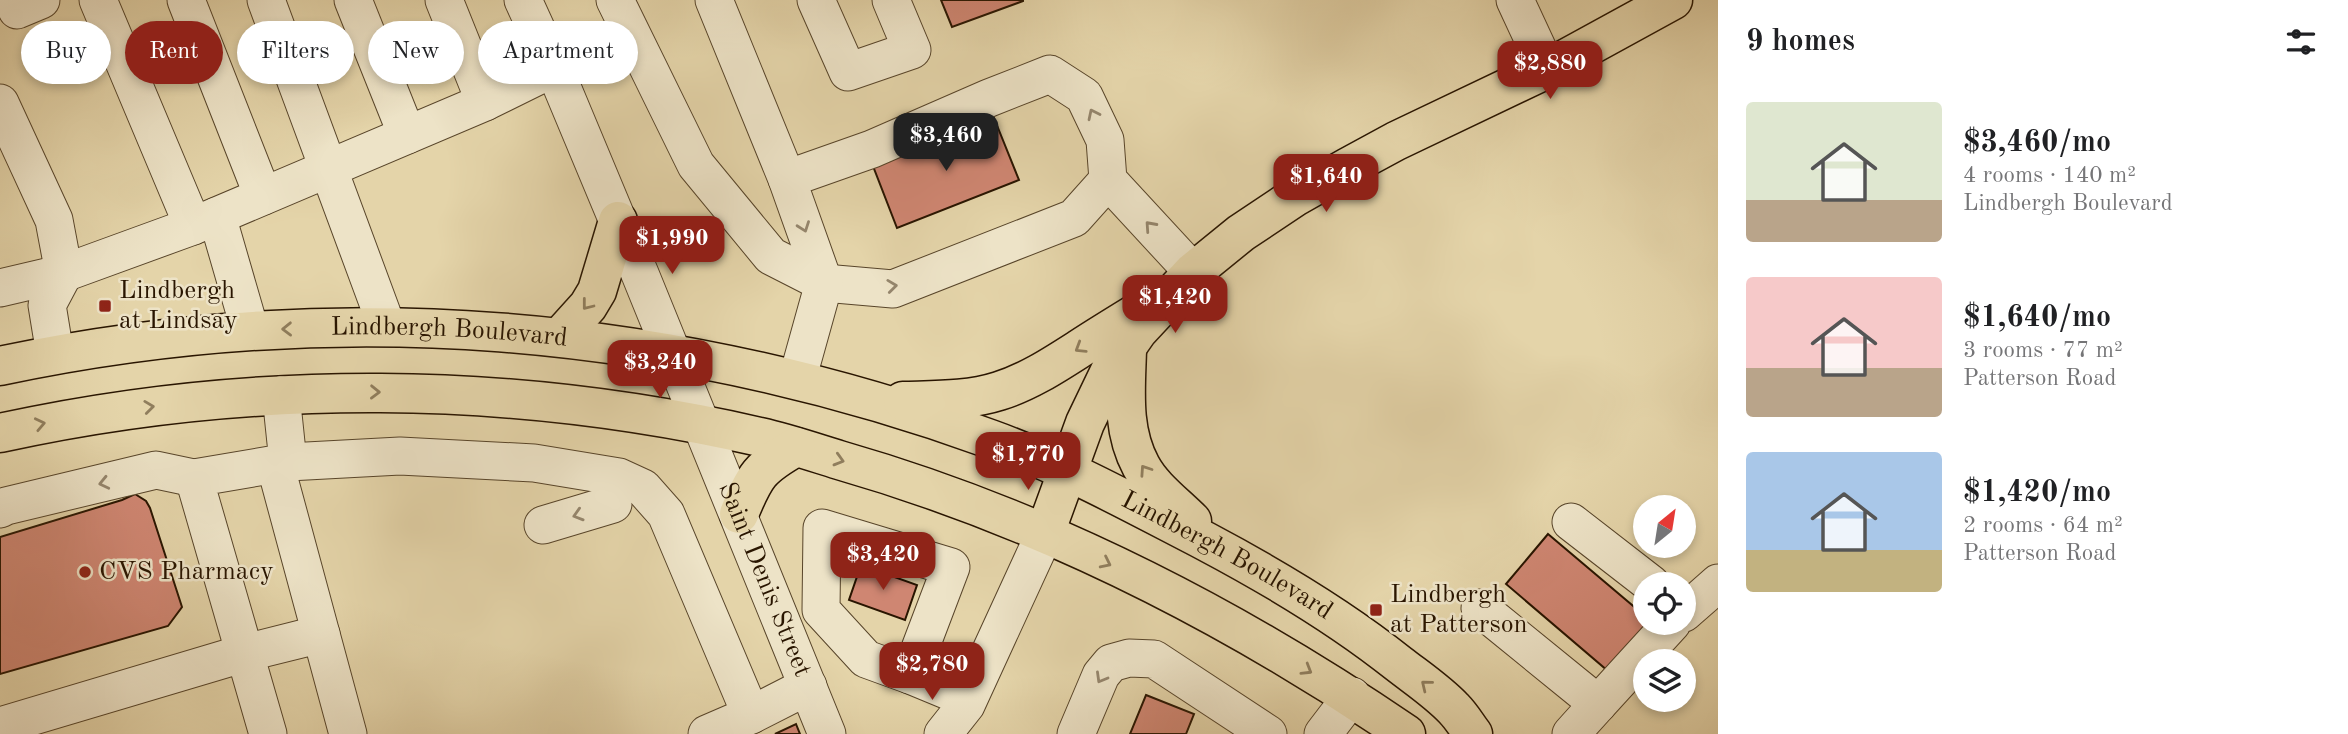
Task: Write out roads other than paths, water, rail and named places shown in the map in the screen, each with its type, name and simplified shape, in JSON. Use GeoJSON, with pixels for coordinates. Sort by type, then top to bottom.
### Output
{"type":"FeatureCollection","features":[{"type":"Feature","properties":{"kind":"main road"},"geometry":{"type":"LineString","coordinates":[[877,402],[960,399],[997,392],[1028,380],[1186,279],[1241,233],[1295,197],[1396,141],[1547,69],[1673,0]]}},
{"type":"Feature","properties":{"kind":"main road"},"geometry":{"type":"LineString","coordinates":[[560,337],[597,291],[618,221]]}},
{"type":"Feature","properties":{"kind":"main road"},"geometry":{"type":"LineString","coordinates":[[1045,533],[1085,423],[1110,371],[1138,331],[1186,279]]}},
{"type":"Feature","properties":{"kind":"main road","name":"Lindbergh Boulevard"},"geometry":{"type":"LineString","coordinates":[[0,366],[125,343],[250,330],[387,327],[495,331],[560,337],[672,354],[797,380],[877,402],[993,440],[1067,471],[1227,553],[1306,598],[1371,641],[1454,709],[1473,734]]}},
{"type":"Feature","properties":{"kind":"main road"},"geometry":{"type":"LineString","coordinates":[[1127,347],[1125,412],[1129,437],[1141,467],[1160,490],[1227,553]]}},
{"type":"Feature","properties":{"kind":"main road"},"geometry":{"type":"LineString","coordinates":[[0,433],[81,415],[228,398],[360,392],[459,394],[550,402],[702,425],[764,438],[882,472],[965,500],[1045,533],[1256,639],[1352,696],[1406,734]]}},
{"type":"Feature","properties":{"kind":"main road"},"geometry":{"type":"LineString","coordinates":[[739,514],[749,490],[768,463],[796,447]]}},
{"type":"Feature","properties":{"kind":"street"},"geometry":{"type":"LineString","coordinates":[[13,0],[17,10],[41,0]]}},
{"type":"Feature","properties":{"kind":"street"},"geometry":{"type":"LineString","coordinates":[[98,0],[205,221],[250,330]]}},
{"type":"Feature","properties":{"kind":"street"},"geometry":{"type":"LineString","coordinates":[[186,0],[263,196]]}},
{"type":"Feature","properties":{"kind":"street"},"geometry":{"type":"LineString","coordinates":[[266,0],[387,327]]}},
{"type":"Feature","properties":{"kind":"street"},"geometry":{"type":"LineString","coordinates":[[352,0],[407,135]]}},
{"type":"Feature","properties":{"kind":"street"},"geometry":{"type":"LineString","coordinates":[[444,0],[485,102]]}},
{"type":"Feature","properties":{"kind":"street","name":"Saint Denis Street"},"geometry":{"type":"LineString","coordinates":[[523,0],[533,21]]}},
{"type":"Feature","properties":{"kind":"street"},"geometry":{"type":"LineString","coordinates":[[615,0],[696,165],[771,256],[824,283],[893,289],[1074,218],[1108,180]]}},
{"type":"Feature","properties":{"kind":"street"},"geometry":{"type":"LineString","coordinates":[[714,0],[786,179],[824,283],[797,380]]}},
{"type":"Feature","properties":{"kind":"street"},"geometry":{"type":"LineString","coordinates":[[816,0],[848,72],[912,50],[891,0]]}},
{"type":"Feature","properties":{"kind":"street"},"geometry":{"type":"LineString","coordinates":[[1515,0],[1547,69]]}},
{"type":"Feature","properties":{"kind":"street"},"geometry":{"type":"LineString","coordinates":[[786,179],[872,149],[989,97],[1050,74],[1084,96],[1105,140],[1108,180],[1186,279]]}},
{"type":"Feature","properties":{"kind":"street"},"geometry":{"type":"LineString","coordinates":[[0,288],[64,273],[205,221],[522,84]]}},
{"type":"Feature","properties":{"kind":"street","name":"Saint Denis Street"},"geometry":{"type":"LineString","coordinates":[[561,84],[827,734]]}},
{"type":"Feature","properties":{"kind":"street"},"geometry":{"type":"LineString","coordinates":[[0,103],[54,220],[64,273],[47,305],[55,354]]}},
{"type":"Feature","properties":{"kind":"street"},"geometry":{"type":"LineString","coordinates":[[281,395],[281,463],[321,634],[348,734]]}},
{"type":"Feature","properties":{"kind":"street"},"geometry":{"type":"LineString","coordinates":[[0,509],[156,470],[194,478],[281,463],[400,456],[534,463],[619,477],[643,488],[667,514],[751,715]]}},
{"type":"Feature","properties":{"kind":"street"},"geometry":{"type":"LineString","coordinates":[[194,478],[268,734]]}},
{"type":"Feature","properties":{"kind":"street"},"geometry":{"type":"LineString","coordinates":[[543,525],[613,504]]}},
{"type":"Feature","properties":{"kind":"street"},"geometry":{"type":"LineString","coordinates":[[1571,522],[1636,572]]}},
{"type":"Feature","properties":{"kind":"street"},"geometry":{"type":"LineString","coordinates":[[901,672],[930,560],[822,528],[821,610],[866,659],[901,672],[966,713]]}},
{"type":"Feature","properties":{"kind":"street"},"geometry":{"type":"LineString","coordinates":[[943,734],[966,713],[1045,533]]}},
{"type":"Feature","properties":{"kind":"street"},"geometry":{"type":"LineString","coordinates":[[1696,601],[1718,583]]}},
{"type":"Feature","properties":{"kind":"street"},"geometry":{"type":"LineString","coordinates":[[1480,608],[1598,704]]}},
{"type":"Feature","properties":{"kind":"street"},"geometry":{"type":"LineString","coordinates":[[785,628],[821,610]]}},
{"type":"Feature","properties":{"kind":"street"},"geometry":{"type":"LineString","coordinates":[[0,726],[245,653],[321,634]]}},
{"type":"Feature","properties":{"kind":"street"},"geometry":{"type":"LineString","coordinates":[[1571,734],[1662,635]]}},
{"type":"Feature","properties":{"kind":"street"},"geometry":{"type":"LineString","coordinates":[[1076,734],[1101,675],[1111,663],[1129,658],[1154,659],[1227,722],[1268,734]]}},
{"type":"Feature","properties":{"kind":"street"},"geometry":{"type":"LineString","coordinates":[[707,734],[751,715],[807,685]]}},
{"type":"Feature","properties":{"kind":"street"},"geometry":{"type":"LineString","coordinates":[[1323,734],[1352,696]]}},
{"type":"Feature","properties":{"kind":"place","name":"Lindbergh at Lindsay"},"geometry":{"type":"Point","coordinates":[105,306]}},
{"type":"Feature","properties":{"kind":"place","name":"CVS Pharmacy"},"geometry":{"type":"Point","coordinates":[85,572]}},
{"type":"Feature","properties":{"kind":"place","name":"Lindbergh at Patterson"},"geometry":{"type":"Point","coordinates":[1376,610]}}]}
